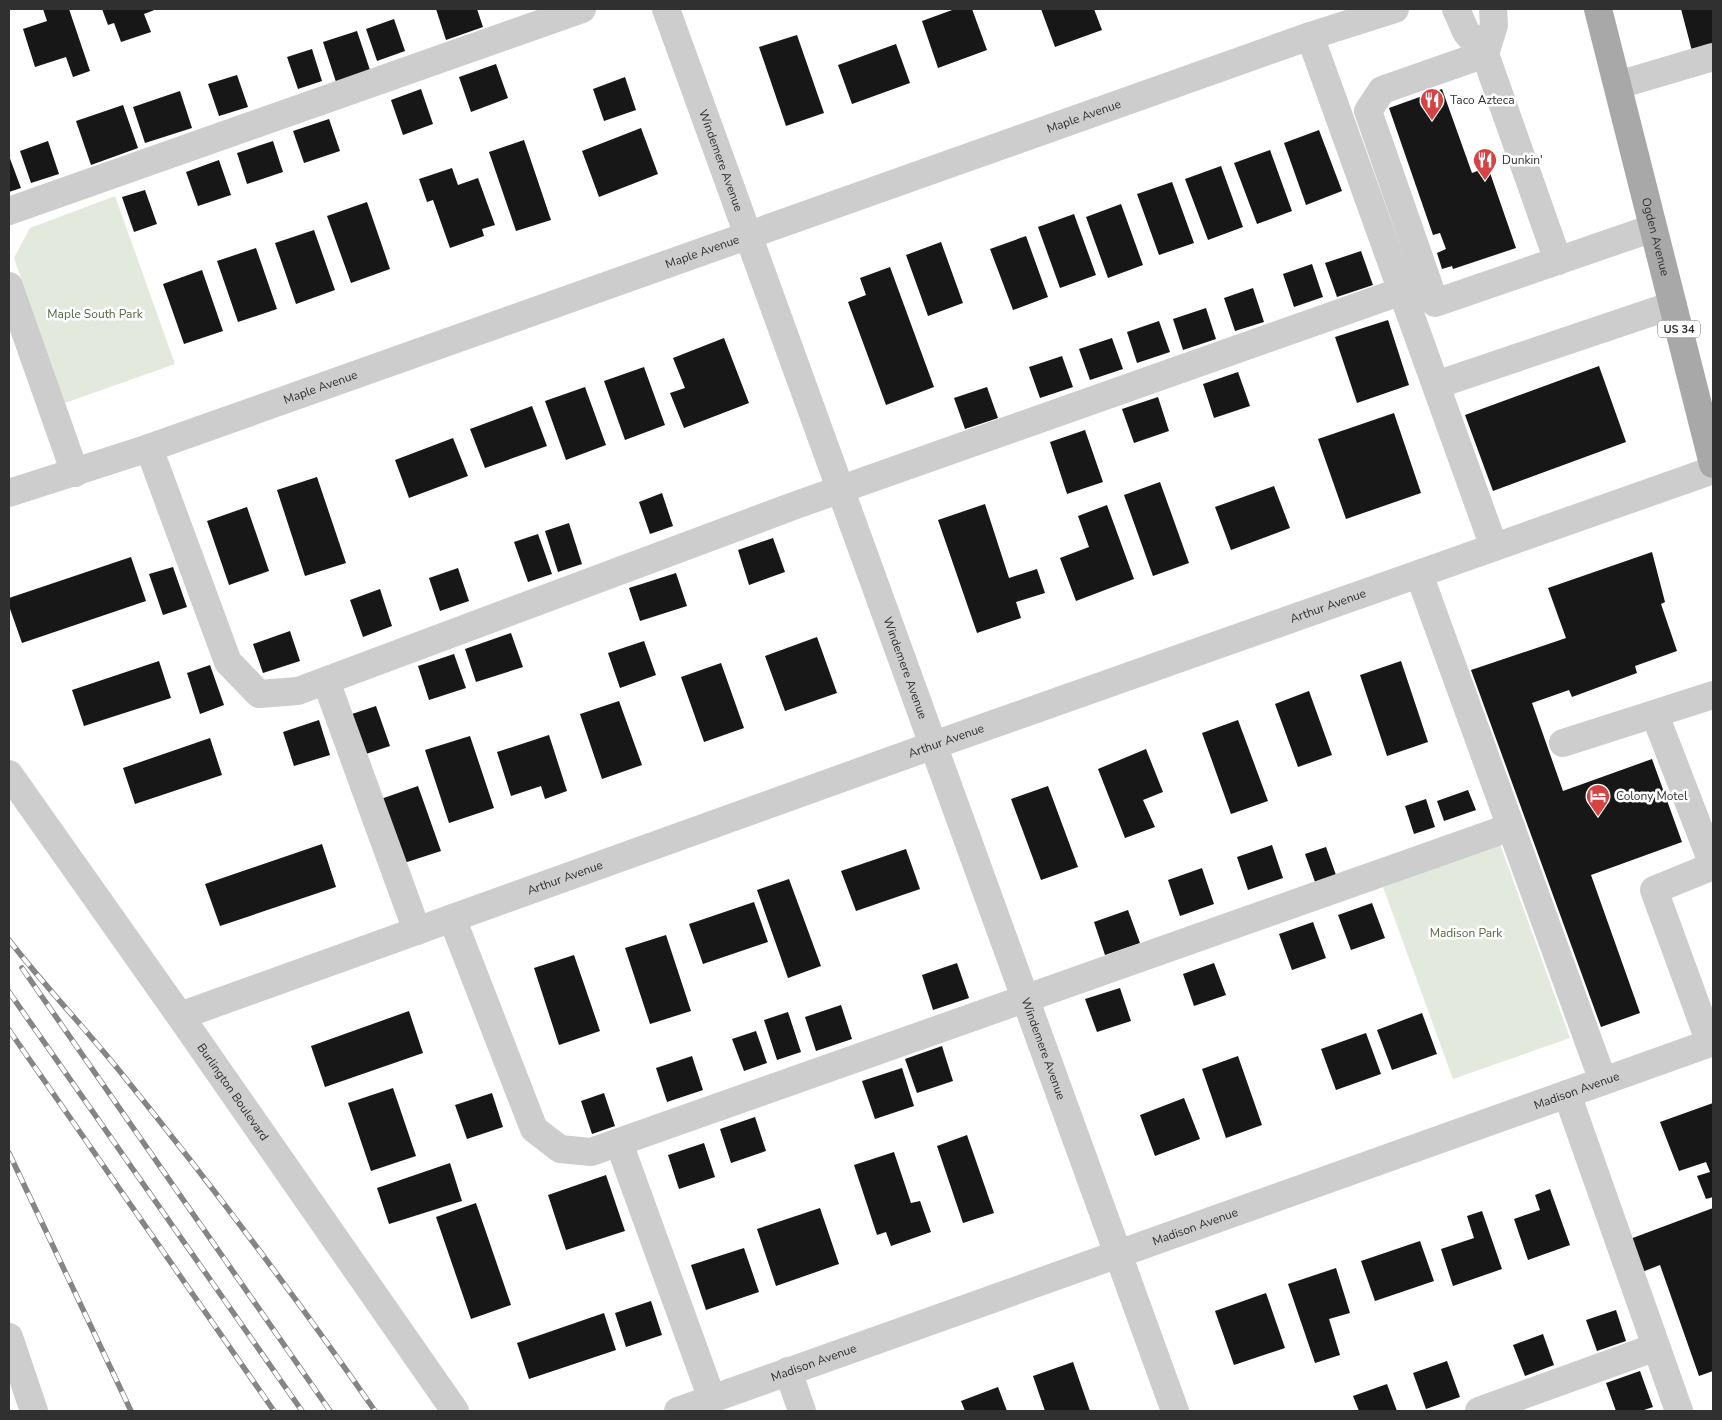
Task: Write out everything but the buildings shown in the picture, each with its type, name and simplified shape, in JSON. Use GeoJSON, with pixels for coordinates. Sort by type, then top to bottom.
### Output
{"type":"FeatureCollection","features":[{"type":"Feature","properties":{"kind":"main road","name":"Ogden Avenue"},"geometry":{"type":"LineString","coordinates":[[1598,9],[1713,464]]}},
{"type":"Feature","properties":{"kind":"street"},"geometry":{"type":"LineString","coordinates":[[9,212],[582,9]]}},
{"type":"Feature","properties":{"kind":"street","name":"Windemere Avenue"},"geometry":{"type":"LineString","coordinates":[[666,9],[1175,1411]]}},
{"type":"Feature","properties":{"kind":"street","name":"Maple Avenue"},"geometry":{"type":"LineString","coordinates":[[9,493],[149,448],[750,236],[1310,36],[1346,16],[1395,9]]}},
{"type":"Feature","properties":{"kind":"street"},"geometry":{"type":"LineString","coordinates":[[1456,9],[1466,32],[1485,54],[1558,260]]}},
{"type":"Feature","properties":{"kind":"street"},"geometry":{"type":"LineString","coordinates":[[1485,54],[1494,25],[1493,9]]}},
{"type":"Feature","properties":{"kind":"street"},"geometry":{"type":"LineString","coordinates":[[1310,36],[1494,547]]}},
{"type":"Feature","properties":{"kind":"street"},"geometry":{"type":"LineString","coordinates":[[1485,54],[1382,90],[1368,111],[1435,303],[1653,228]]}},
{"type":"Feature","properties":{"kind":"street"},"geometry":{"type":"LineString","coordinates":[[1618,85],[1713,57]]}},
{"type":"Feature","properties":{"kind":"street"},"geometry":{"type":"LineString","coordinates":[[9,286],[75,473]]}},
{"type":"Feature","properties":{"kind":"street"},"geometry":{"type":"LineString","coordinates":[[149,448],[228,662],[258,694],[298,691],[841,489],[1402,291]]}},
{"type":"Feature","properties":{"kind":"street"},"geometry":{"type":"LineString","coordinates":[[1436,385],[1673,305]]}},
{"type":"Feature","properties":{"kind":"street","name":"Arthur Avenue"},"geometry":{"type":"LineString","coordinates":[[180,1016],[934,745],[1713,470]]}},
{"type":"Feature","properties":{"kind":"street"},"geometry":{"type":"LineString","coordinates":[[1419,574],[1603,1081]]}},
{"type":"Feature","properties":{"kind":"street"},"geometry":{"type":"LineString","coordinates":[[326,681],[417,931]]}},
{"type":"Feature","properties":{"kind":"street"},"geometry":{"type":"LineString","coordinates":[[1563,743],[1713,695]]}},
{"type":"Feature","properties":{"kind":"street"},"geometry":{"type":"LineString","coordinates":[[1655,715],[1713,865],[1654,890],[1712,1043]]}},
{"type":"Feature","properties":{"kind":"street","name":"Burlington Boulevard"},"geometry":{"type":"LineString","coordinates":[[9,774],[455,1411]]}},
{"type":"Feature","properties":{"kind":"street"},"geometry":{"type":"LineString","coordinates":[[452,918],[534,1129],[560,1148],[591,1152],[1511,827]]}},
{"type":"Feature","properties":{"kind":"street","name":"Madison Avenue"},"geometry":{"type":"LineString","coordinates":[[678,1411],[1712,1043]]}},
{"type":"Feature","properties":{"kind":"street"},"geometry":{"type":"LineString","coordinates":[[1567,1094],[1679,1411]]}},
{"type":"Feature","properties":{"kind":"street"},"geometry":{"type":"LineString","coordinates":[[619,1143],[712,1399]]}},
{"type":"Feature","properties":{"kind":"street"},"geometry":{"type":"LineString","coordinates":[[9,1337],[34,1411]]}},
{"type":"Feature","properties":{"kind":"street"},"geometry":{"type":"LineString","coordinates":[[1479,1411],[1656,1347]]}},
{"type":"Feature","properties":{"kind":"street"},"geometry":{"type":"LineString","coordinates":[[788,1371],[802,1411]]}},
{"type":"Feature","properties":{"kind":"green space","name":"Maple South Park"},"geometry":{"type":"Polygon","coordinates":[[[115,196],[175,364],[65,403],[14,258],[30,228],[115,196]]]}},
{"type":"Feature","properties":{"kind":"green space","name":"Madison Park"},"geometry":{"type":"Polygon","coordinates":[[[1500,844],[1570,1038],[1453,1079],[1383,887],[1500,844]]]}},
{"type":"Feature","properties":{"kind":"railway"},"geometry":{"type":"LineString","coordinates":[[9,940],[112,1061],[190,1160],[254,1243],[375,1411]]}},
{"type":"Feature","properties":{"kind":"railway"},"geometry":{"type":"LineString","coordinates":[[22,968],[330,1411]]}},
{"type":"Feature","properties":{"kind":"railway"},"geometry":{"type":"LineString","coordinates":[[9,992],[302,1411]]}},
{"type":"Feature","properties":{"kind":"railway"},"geometry":{"type":"LineString","coordinates":[[9,1030],[274,1411]]}},
{"type":"Feature","properties":{"kind":"railway"},"geometry":{"type":"LineString","coordinates":[[9,1153],[131,1411]]}},
{"type":"Feature","properties":{"kind":"place","name":"Taco Azteca"},"geometry":{"type":"Point","coordinates":[1432,121]}},
{"type":"Feature","properties":{"kind":"place","name":"Dunkin'"},"geometry":{"type":"Point","coordinates":[1485,181]}},
{"type":"Feature","properties":{"kind":"place","name":"Colony Motel"},"geometry":{"type":"Point","coordinates":[1598,817]}}]}
